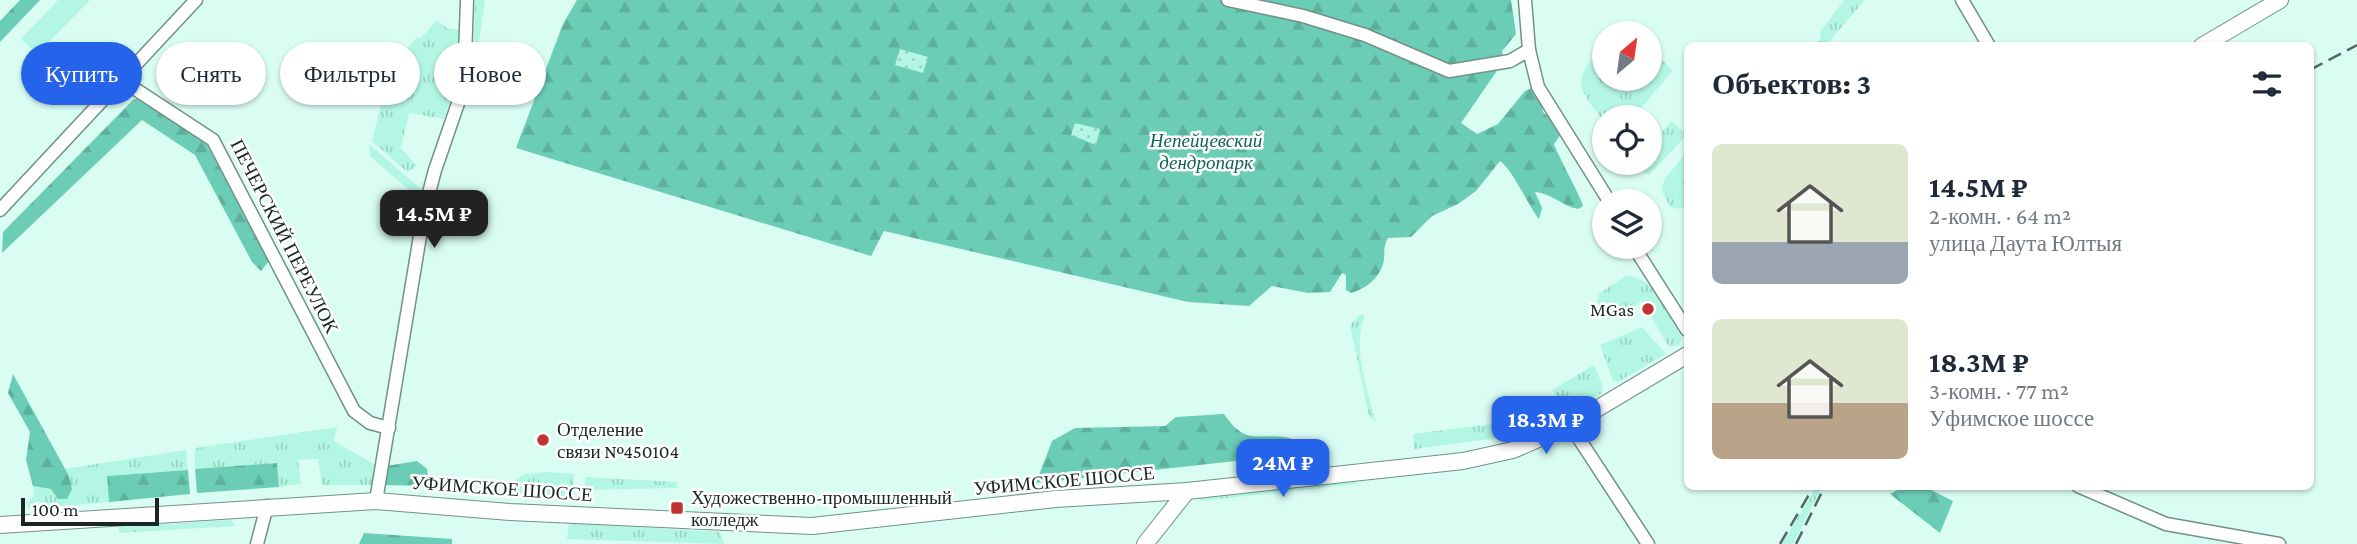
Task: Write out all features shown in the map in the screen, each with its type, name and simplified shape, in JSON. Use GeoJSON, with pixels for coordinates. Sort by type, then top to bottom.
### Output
{"type":"FeatureCollection","features":[{"type":"Feature","properties":{"kind":"main road"},"geometry":{"type":"LineString","coordinates":[[2209,42],[2280,0]]}},
{"type":"Feature","properties":{"kind":"main road","name":"УФИМСКОЕ ШОССЕ"},"geometry":{"type":"LineString","coordinates":[[0,525],[376,501],[510,512],[812,526],[1056,499],[1187,491],[1463,461],[1513,450],[1570,425],[1684,357]]}},
{"type":"Feature","properties":{"kind":"main road"},"geometry":{"type":"LineString","coordinates":[[1145,544],[1187,491]]}},
{"type":"Feature","properties":{"kind":"street"},"geometry":{"type":"LineString","coordinates":[[142,60],[196,0]]}},
{"type":"Feature","properties":{"kind":"street"},"geometry":{"type":"LineString","coordinates":[[376,501],[424,212],[464,86],[467,0]]}},
{"type":"Feature","properties":{"kind":"street"},"geometry":{"type":"LineString","coordinates":[[1228,0],[1303,16],[1364,35],[1449,71],[1510,61],[1529,50]]}},
{"type":"Feature","properties":{"kind":"street"},"geometry":{"type":"LineString","coordinates":[[1525,0],[1529,50],[1538,88],[1601,189]]}},
{"type":"Feature","properties":{"kind":"street"},"geometry":{"type":"LineString","coordinates":[[1962,0],[1987,42]]}},
{"type":"Feature","properties":{"kind":"street","name":"ПЕЧЕРСКИЙ ПЕРЕУЛОК"},"geometry":{"type":"LineString","coordinates":[[142,93],[213,140],[354,411],[370,423],[389,428]]}},
{"type":"Feature","properties":{"kind":"street"},"geometry":{"type":"LineString","coordinates":[[0,210],[100,105]]}},
{"type":"Feature","properties":{"kind":"street"},"geometry":{"type":"LineString","coordinates":[[1642,259],[1684,325]]}},
{"type":"Feature","properties":{"kind":"street"},"geometry":{"type":"LineString","coordinates":[[1570,425],[1648,544]]}},
{"type":"Feature","properties":{"kind":"street"},"geometry":{"type":"LineString","coordinates":[[2087,490],[2166,524],[2279,544]]}},
{"type":"Feature","properties":{"kind":"street"},"geometry":{"type":"LineString","coordinates":[[257,544],[267,506]]}},
{"type":"Feature","properties":{"kind":"green space"},"geometry":{"type":"Polygon","coordinates":[[[20,0],[40,0],[0,42],[0,21],[20,0]]]}},
{"type":"Feature","properties":{"kind":"green space"},"geometry":{"type":"Polygon","coordinates":[[[58,0],[90,0],[49,42],[24,42],[21,39],[58,0]]]}},
{"type":"Feature","properties":{"kind":"green space"},"geometry":{"type":"Polygon","coordinates":[[[475,0],[485,0],[479,42],[474,42],[475,0]]]}},
{"type":"Feature","properties":{"kind":"green space","name":"Непейцевский дендропарк"},"geometry":{"type":"Polygon","coordinates":[[[577,0],[1511,0],[1516,34],[1502,51],[1503,62],[1461,123],[1477,134],[1498,124],[1525,91],[1531,88],[1540,95],[1543,112],[1563,131],[1554,144],[1583,206],[1578,209],[1535,192],[1542,208],[1539,219],[1510,172],[1500,161],[1476,191],[1458,204],[1432,216],[1411,237],[1388,238],[1381,270],[1361,289],[1351,293],[1346,290],[1346,275],[1342,273],[1330,292],[1308,293],[1272,286],[1249,306],[1188,302],[884,231],[871,256],[516,148],[532,105],[546,105],[546,69],[563,24],[577,0]]]}},
{"type":"Feature","properties":{"kind":"green space"},"geometry":{"type":"Polygon","coordinates":[[[1844,0],[1865,0],[1829,42],[1817,42],[1821,38],[1820,32],[1844,0]]]}},
{"type":"Feature","properties":{"kind":"green space"},"geometry":{"type":"Polygon","coordinates":[[[437,20],[448,29],[459,30],[459,42],[434,42],[434,105],[449,105],[444,119],[409,113],[401,148],[417,166],[407,172],[372,141],[381,105],[420,105],[420,42],[413,42],[417,37],[421,38],[437,20]]]}},
{"type":"Feature","properties":{"kind":"green space"},"geometry":{"type":"Polygon","coordinates":[[[900,49],[928,57],[923,73],[895,65],[900,49]]]}},
{"type":"Feature","properties":{"kind":"green space"},"geometry":{"type":"Polygon","coordinates":[[[1592,59],[1592,91],[1656,91],[1644,105],[1592,106],[1581,82],[1592,59]]]}},
{"type":"Feature","properties":{"kind":"green space"},"geometry":{"type":"Polygon","coordinates":[[[1662,60],[1673,70],[1662,83],[1662,60]]]}},
{"type":"Feature","properties":{"kind":"green space"},"geometry":{"type":"Polygon","coordinates":[[[144,99],[207,145],[269,261],[261,271],[252,262],[195,155],[142,120],[2,253],[3,232],[128,105],[142,105],[144,99]]]}},
{"type":"Feature","properties":{"kind":"green space"},"geometry":{"type":"Polygon","coordinates":[[[1672,121],[1684,132],[1684,138],[1662,161],[1662,132],[1672,121]]]}},
{"type":"Feature","properties":{"kind":"green space"},"geometry":{"type":"Polygon","coordinates":[[[1075,123],[1100,129],[1096,145],[1071,135],[1075,123]]]}},
{"type":"Feature","properties":{"kind":"green space"},"geometry":{"type":"Polygon","coordinates":[[[369,144],[421,189],[422,194],[417,197],[370,156],[369,144]]]}},
{"type":"Feature","properties":{"kind":"green space"},"geometry":{"type":"Polygon","coordinates":[[[1684,155],[1684,206],[1680,209],[1670,207],[1661,189],[1665,179],[1684,155]]]}},
{"type":"Feature","properties":{"kind":"green space"},"geometry":{"type":"Polygon","coordinates":[[[1625,276],[1645,282],[1660,297],[1681,336],[1680,345],[1670,347],[1667,344],[1642,301],[1613,319],[1604,318],[1597,302],[1599,294],[1625,276]]]}},
{"type":"Feature","properties":{"kind":"green space"},"geometry":{"type":"Polygon","coordinates":[[[1361,314],[1365,316],[1361,328],[1360,354],[1375,421],[1369,416],[1350,325],[1361,314]]]}},
{"type":"Feature","properties":{"kind":"green space"},"geometry":{"type":"Polygon","coordinates":[[[1642,327],[1666,354],[1618,382],[1613,381],[1600,345],[1642,327]]]}},
{"type":"Feature","properties":{"kind":"green space"},"geometry":{"type":"Polygon","coordinates":[[[1594,365],[1603,386],[1601,394],[1570,411],[1562,407],[1552,390],[1594,365]]]}},
{"type":"Feature","properties":{"kind":"green space"},"geometry":{"type":"Polygon","coordinates":[[[13,374],[69,476],[72,489],[67,499],[58,499],[51,489],[33,486],[26,460],[30,432],[8,393],[13,374]]]}},
{"type":"Feature","properties":{"kind":"green space"},"geometry":{"type":"Polygon","coordinates":[[[1541,398],[1551,418],[1519,435],[1414,449],[1413,434],[1515,421],[1541,398]]]}},
{"type":"Feature","properties":{"kind":"green space"},"geometry":{"type":"Polygon","coordinates":[[[1224,414],[1246,435],[1290,438],[1290,455],[1036,483],[1052,441],[1075,428],[1165,426],[1176,417],[1224,414]]]}},
{"type":"Feature","properties":{"kind":"green space"},"geometry":{"type":"Polygon","coordinates":[[[337,427],[334,441],[374,464],[373,485],[322,485],[318,459],[298,460],[301,484],[279,487],[277,463],[195,469],[195,448],[337,427]]]}},
{"type":"Feature","properties":{"kind":"green space"},"geometry":{"type":"Polygon","coordinates":[[[186,450],[188,470],[107,476],[109,502],[29,509],[26,503],[34,496],[33,486],[51,489],[69,476],[64,469],[186,450]]]}},
{"type":"Feature","properties":{"kind":"green space"},"geometry":{"type":"Polygon","coordinates":[[[417,461],[427,469],[429,486],[383,485],[386,466],[417,461]]]}},
{"type":"Feature","properties":{"kind":"green space"},"geometry":{"type":"Polygon","coordinates":[[[277,463],[279,487],[197,493],[195,469],[277,463]]]}},
{"type":"Feature","properties":{"kind":"green space"},"geometry":{"type":"Polygon","coordinates":[[[188,470],[190,494],[109,502],[107,476],[188,470]]]}},
{"type":"Feature","properties":{"kind":"green space"},"geometry":{"type":"Polygon","coordinates":[[[524,474],[574,474],[573,499],[524,496],[514,491],[515,480],[524,474]]]}},
{"type":"Feature","properties":{"kind":"green space"},"geometry":{"type":"Polygon","coordinates":[[[585,477],[677,482],[677,488],[585,490],[585,477]]]}},
{"type":"Feature","properties":{"kind":"green space"},"geometry":{"type":"Polygon","coordinates":[[[1356,478],[1356,484],[1201,501],[1198,498],[1356,478]]]}},
{"type":"Feature","properties":{"kind":"green space"},"geometry":{"type":"Polygon","coordinates":[[[1814,490],[1820,490],[1793,544],[1782,544],[1814,490]]]}},
{"type":"Feature","properties":{"kind":"green space"},"geometry":{"type":"Polygon","coordinates":[[[1897,490],[1931,490],[1953,501],[1940,533],[1890,494],[1897,490]]]}},
{"type":"Feature","properties":{"kind":"green space"},"geometry":{"type":"Polygon","coordinates":[[[230,520],[236,526],[119,533],[119,527],[230,520]]]}},
{"type":"Feature","properties":{"kind":"green space"},"geometry":{"type":"Polygon","coordinates":[[[569,523],[720,532],[724,544],[567,539],[569,523]]]}},
{"type":"Feature","properties":{"kind":"green space"},"geometry":{"type":"Polygon","coordinates":[[[364,533],[452,539],[452,544],[359,544],[364,533]]]}},
{"type":"Feature","properties":{"kind":"railway"},"geometry":{"type":"LineString","coordinates":[[2314,68],[2357,45]]}},
{"type":"Feature","properties":{"kind":"railway"},"geometry":{"type":"LineString","coordinates":[[1780,544],[1812,490]]}},
{"type":"Feature","properties":{"kind":"railway"},"geometry":{"type":"LineString","coordinates":[[1796,544],[1823,490]]}},
{"type":"Feature","properties":{"kind":"place","name":"MGas"},"geometry":{"type":"Point","coordinates":[1648,309]}},
{"type":"Feature","properties":{"kind":"place","name":"Отделение связи №450104"},"geometry":{"type":"Point","coordinates":[543,440]}},
{"type":"Feature","properties":{"kind":"place","name":"Художественно-промышленный колледж"},"geometry":{"type":"Point","coordinates":[677,508]}}]}
